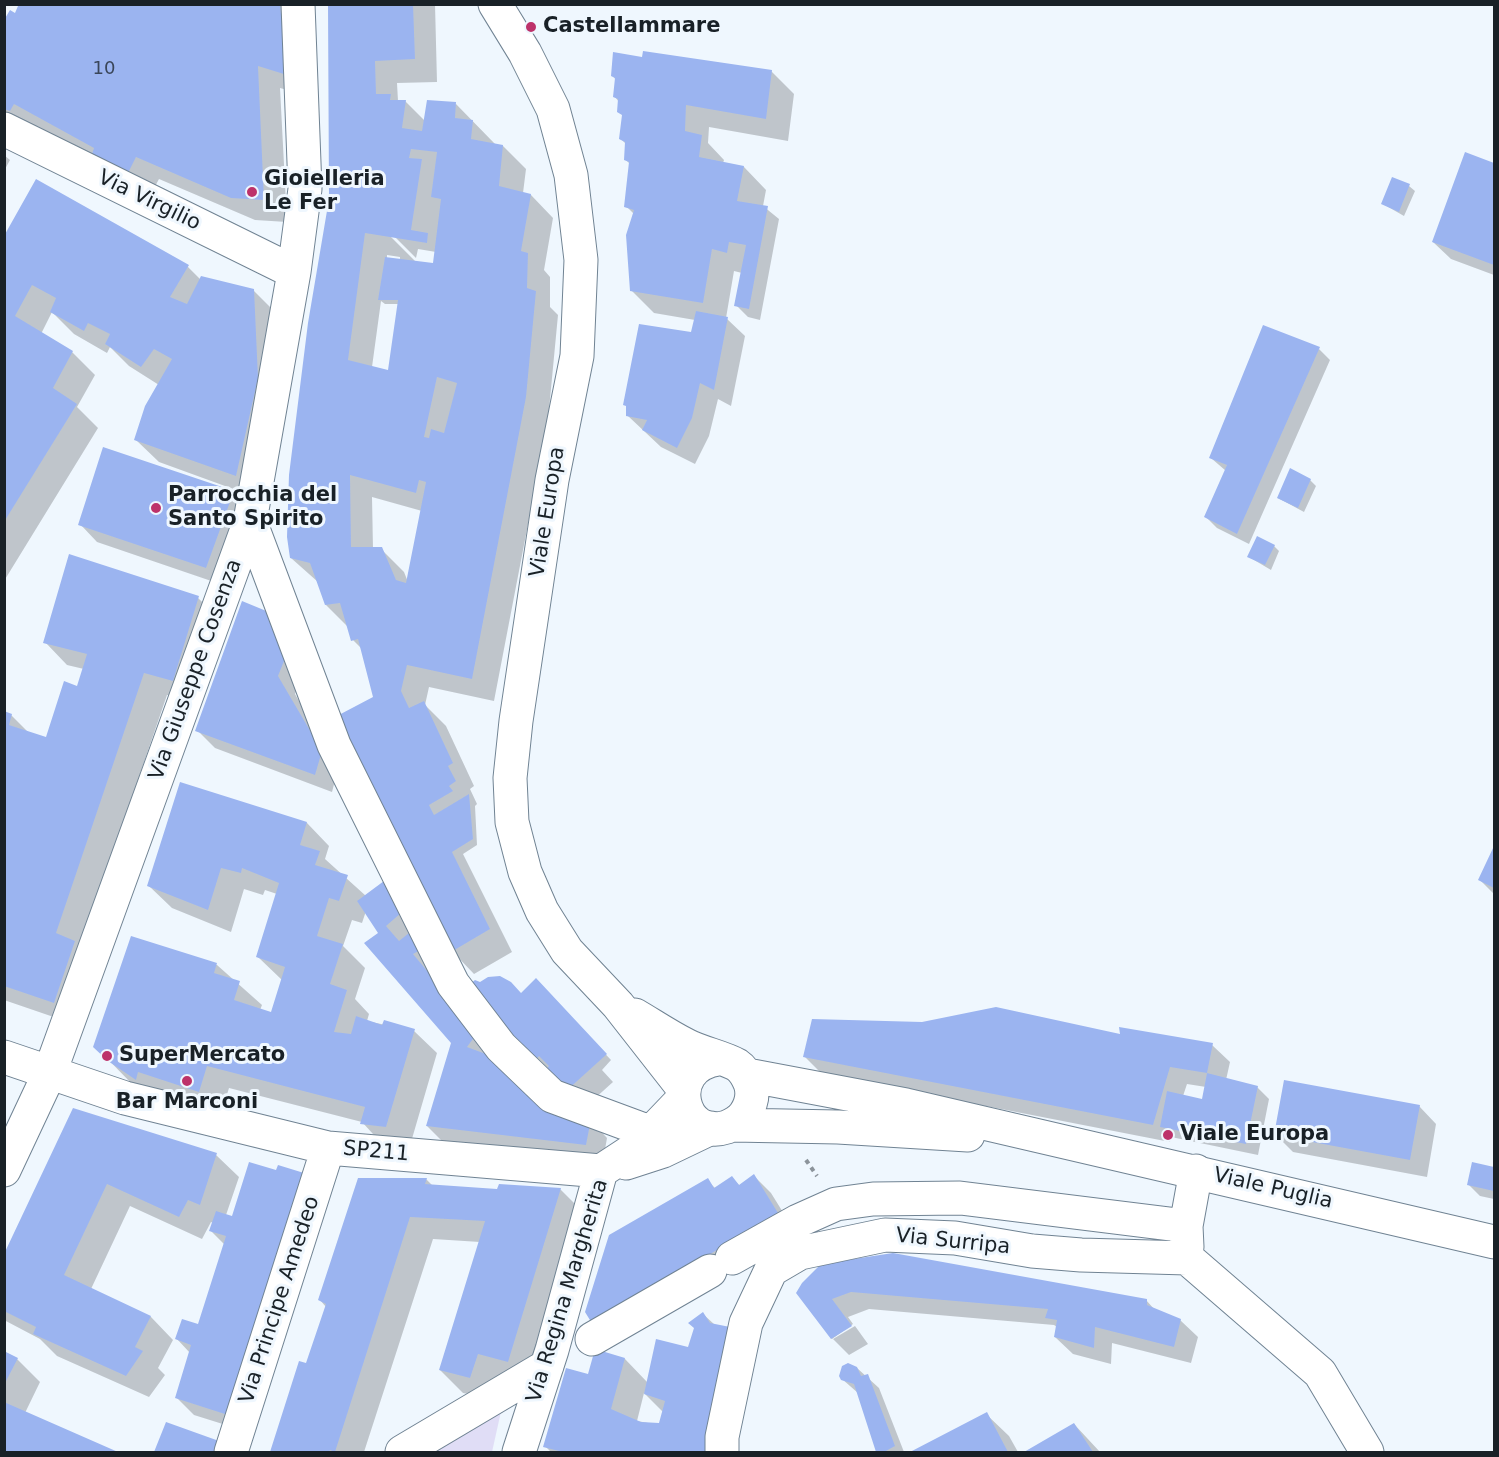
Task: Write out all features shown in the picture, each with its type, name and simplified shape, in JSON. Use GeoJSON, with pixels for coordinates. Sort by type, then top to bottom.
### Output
{"type":"FeatureCollection","features":[{"type":"Feature","properties":{"kind":"street","name":"Via Giuseppe Cosenza"},"geometry":{"type":"LineString","coordinates":[[4,1170],[50,1072],[250,521],[294,272],[305,189],[298,4]]}},
{"type":"Feature","properties":{"kind":"street","name":"Viale Europa"},"geometry":{"type":"LineString","coordinates":[[495,4],[525,53],[553,110],[571,176],[581,260],[577,356],[552,480],[516,721],[510,778],[512,822],[525,872],[542,911],[567,951],[618,1005]]}},
{"type":"Feature","properties":{"kind":"street","name":"Via Virgilio"},"geometry":{"type":"LineString","coordinates":[[4,129],[294,272]]}},
{"type":"Feature","properties":{"kind":"street"},"geometry":{"type":"LineString","coordinates":[[250,521],[334,745],[453,984],[501,1047],[552,1096],[652,1133]]}},
{"type":"Feature","properties":{"kind":"street","name":"Viale Puglia"},"geometry":{"type":"LineString","coordinates":[[618,1005],[686,1045],[739,1067],[747,1075],[906,1105],[1494,1242]]}},
{"type":"Feature","properties":{"kind":"street"},"geometry":{"type":"LineString","coordinates":[[618,1005],[683,1093],[692,1118],[722,1126],[742,1118],[752,1098],[747,1075]]}},
{"type":"Feature","properties":{"kind":"street","name":"SP211"},"geometry":{"type":"LineString","coordinates":[[4,1057],[125,1098],[328,1148],[601,1171]]}},
{"type":"Feature","properties":{"kind":"street"},"geometry":{"type":"LineString","coordinates":[[601,1171],[636,1148],[652,1133],[683,1093],[696,1067],[706,1061],[718,1059]]}},
{"type":"Feature","properties":{"kind":"street","name":"Viale Puglia"},"geometry":{"type":"LineString","coordinates":[[722,1126],[838,1127],[1051,1140]]}},
{"type":"Feature","properties":{"kind":"street","name":"Via Regina Margherita"},"geometry":{"type":"LineString","coordinates":[[519,1452],[547,1366],[601,1171],[663,1151],[722,1126]]}},
{"type":"Feature","properties":{"kind":"street","name":"Via Principe Amedeo"},"geometry":{"type":"LineString","coordinates":[[231,1452],[328,1148]]}},
{"type":"Feature","properties":{"kind":"street"},"geometry":{"type":"LineString","coordinates":[[1186,1242],[1196,1171]]}},
{"type":"Feature","properties":{"kind":"street"},"geometry":{"type":"LineString","coordinates":[[592,1339],[798,1221],[836,1204],[873,1199],[960,1198],[1186,1242],[1320,1373],[1367,1452]]}},
{"type":"Feature","properties":{"kind":"street","name":"Via Surripa"},"geometry":{"type":"LineString","coordinates":[[722,1452],[722,1437],[746,1323],[771,1270],[800,1253],[885,1235],[955,1238],[1032,1251],[1163,1259],[1186,1242]]}},
{"type":"Feature","properties":{"kind":"street"},"geometry":{"type":"LineString","coordinates":[[715,1268],[711,1286],[732,1280],[742,1284],[759,1297]]}},
{"type":"Feature","properties":{"kind":"street"},"geometry":{"type":"LineString","coordinates":[[402,1452],[547,1366]]}},
{"type":"Feature","properties":{"kind":"shaded area"},"geometry":{"type":"Polygon","coordinates":[[[502,1407],[492,1452],[432,1452],[502,1407]]]}},
{"type":"Feature","properties":{"kind":"building"},"geometry":{"type":"Polygon","coordinates":[[[26,4],[280,4],[287,75],[258,66],[264,200],[231,198],[136,157],[128,173],[92,154],[94,148],[14,104],[10,111],[4,109],[4,20],[10,10],[15,13],[18,6],[26,4]]]}},
{"type":"Feature","properties":{"kind":"building"},"geometry":{"type":"Polygon","coordinates":[[[328,4],[413,4],[415,59],[375,61],[376,94],[391,94],[390,100],[406,100],[402,128],[422,131],[427,100],[456,102],[455,118],[473,120],[471,139],[503,145],[499,186],[531,194],[521,251],[528,253],[527,288],[536,291],[526,397],[472,679],[407,665],[401,691],[409,708],[424,701],[453,763],[448,766],[456,781],[449,786],[453,791],[429,805],[434,815],[469,794],[473,839],[452,852],[490,929],[451,952],[335,717],[373,697],[358,639],[351,641],[340,603],[325,605],[310,563],[290,558],[287,537],[289,475],[308,323],[329,199],[328,4]],[[411,149],[409,158],[422,159],[411,230],[428,233],[427,243],[365,233],[348,360],[388,370],[398,300],[378,300],[385,257],[433,263],[441,199],[431,197],[437,152],[411,149]],[[437,377],[424,437],[429,438],[431,429],[444,433],[457,383],[437,377]],[[350,475],[351,547],[382,547],[396,580],[406,583],[426,482],[419,480],[416,493],[350,475]]]}},
{"type":"Feature","properties":{"kind":"building"},"geometry":{"type":"Polygon","coordinates":[[[643,51],[772,70],[766,119],[686,105],[685,131],[702,135],[699,157],[744,166],[737,201],[768,206],[749,309],[734,306],[746,245],[729,242],[727,253],[712,249],[703,303],[630,291],[626,235],[634,210],[624,207],[629,162],[624,160],[625,142],[619,139],[622,115],[617,112],[618,99],[613,97],[615,78],[611,76],[613,52],[642,57],[643,51]]]}},
{"type":"Feature","properties":{"kind":"building"},"geometry":{"type":"Polygon","coordinates":[[[1465,152],[1494,163],[1494,265],[1432,242],[1465,152]]]}},
{"type":"Feature","properties":{"kind":"building"},"geometry":{"type":"Polygon","coordinates":[[[1392,177],[1410,184],[1399,212],[1381,204],[1392,177]]]}},
{"type":"Feature","properties":{"kind":"building"},"geometry":{"type":"Polygon","coordinates":[[[36,179],[189,265],[170,297],[187,304],[201,276],[254,289],[258,378],[236,476],[134,440],[145,406],[172,359],[154,349],[141,367],[105,344],[110,334],[88,323],[84,331],[50,312],[56,298],[32,285],[15,316],[73,351],[53,388],[77,404],[4,522],[4,236],[36,179]]]}},
{"type":"Feature","properties":{"kind":"building"},"geometry":{"type":"Polygon","coordinates":[[[696,311],[728,317],[714,390],[700,383],[692,418],[677,448],[642,430],[647,420],[626,416],[626,406],[623,405],[639,324],[691,332],[696,311]]]}},
{"type":"Feature","properties":{"kind":"building"},"geometry":{"type":"Polygon","coordinates":[[[1263,325],[1320,347],[1237,534],[1204,517],[1227,465],[1209,458],[1263,325]]]}},
{"type":"Feature","properties":{"kind":"building","name":"Parrocchia del Santo Spirito"},"geometry":{"type":"Polygon","coordinates":[[[103,447],[234,491],[206,568],[78,525],[103,447]]]}},
{"type":"Feature","properties":{"kind":"building"},"geometry":{"type":"Polygon","coordinates":[[[1290,468],[1311,479],[1298,508],[1277,498],[1290,468]]]}},
{"type":"Feature","properties":{"kind":"building"},"geometry":{"type":"Polygon","coordinates":[[[1257,536],[1275,545],[1265,565],[1247,557],[1257,536]]]}},
{"type":"Feature","properties":{"kind":"building"},"geometry":{"type":"Polygon","coordinates":[[[69,554],[199,596],[173,681],[144,673],[56,933],[75,941],[54,1003],[4,986],[4,711],[12,714],[9,725],[46,737],[64,681],[77,686],[87,654],[43,643],[69,554]]]}},
{"type":"Feature","properties":{"kind":"building"},"geometry":{"type":"Polygon","coordinates":[[[242,601],[276,615],[286,656],[278,676],[322,751],[315,775],[195,731],[242,601]]]}},
{"type":"Feature","properties":{"kind":"building"},"geometry":{"type":"Polygon","coordinates":[[[180,782],[307,822],[300,845],[320,851],[315,865],[348,875],[339,901],[329,898],[317,936],[343,944],[330,984],[347,990],[334,1032],[351,1034],[356,1016],[382,1025],[384,1020],[415,1029],[386,1127],[360,1124],[365,1107],[207,1066],[199,1092],[138,1072],[136,1080],[108,1061],[93,1047],[131,936],[217,963],[214,973],[240,981],[234,1000],[271,1012],[285,967],[256,957],[279,883],[242,868],[241,873],[221,868],[208,910],[147,886],[180,782]]]}},
{"type":"Feature","properties":{"kind":"building"},"geometry":{"type":"Polygon","coordinates":[[[1494,846],[1494,888],[1478,880],[1494,846]]]}},
{"type":"Feature","properties":{"kind":"building"},"geometry":{"type":"Polygon","coordinates":[[[384,881],[401,913],[386,926],[399,941],[414,929],[424,948],[413,954],[478,1032],[467,1047],[494,1057],[591,1119],[586,1145],[426,1126],[451,1043],[364,943],[378,933],[357,901],[384,881]]]}},
{"type":"Feature","properties":{"kind":"building"},"geometry":{"type":"Polygon","coordinates":[[[500,976],[511,982],[521,993],[536,978],[607,1054],[565,1092],[542,1074],[549,1066],[539,1056],[531,1065],[470,984],[475,980],[480,982],[488,977],[500,976]]]}},
{"type":"Feature","properties":{"kind":"building"},"geometry":{"type":"Polygon","coordinates":[[[996,1007],[1120,1034],[1119,1027],[1213,1043],[1207,1073],[1170,1067],[1153,1125],[803,1057],[812,1019],[922,1022],[996,1007]]]}},
{"type":"Feature","properties":{"kind":"building"},"geometry":{"type":"Polygon","coordinates":[[[1207,1073],[1258,1086],[1246,1144],[1160,1127],[1167,1091],[1202,1099],[1207,1073]]]}},
{"type":"Feature","properties":{"kind":"building"},"geometry":{"type":"Polygon","coordinates":[[[1284,1080],[1420,1105],[1410,1160],[1274,1135],[1284,1080]]]}},
{"type":"Feature","properties":{"kind":"building"},"geometry":{"type":"Polygon","coordinates":[[[73,1108],[217,1153],[200,1205],[188,1200],[179,1217],[107,1184],[64,1275],[151,1316],[135,1347],[143,1351],[126,1376],[33,1334],[36,1327],[4,1311],[4,1254],[73,1108]]]}},
{"type":"Feature","properties":{"kind":"building"},"geometry":{"type":"Polygon","coordinates":[[[249,1162],[276,1170],[278,1165],[304,1173],[228,1415],[175,1398],[191,1345],[175,1339],[182,1319],[198,1324],[226,1236],[209,1231],[216,1211],[232,1216],[249,1162]]]}},
{"type":"Feature","properties":{"kind":"building"},"geometry":{"type":"Polygon","coordinates":[[[1472,1162],[1494,1167],[1494,1191],[1467,1185],[1472,1162]]]}},
{"type":"Feature","properties":{"kind":"building"},"geometry":{"type":"Polygon","coordinates":[[[754,1174],[778,1213],[593,1325],[585,1312],[609,1235],[708,1178],[714,1188],[732,1176],[739,1185],[754,1174]]]}},
{"type":"Feature","properties":{"kind":"building"},"geometry":{"type":"Polygon","coordinates":[[[358,1178],[427,1178],[425,1184],[497,1189],[499,1184],[561,1188],[508,1362],[478,1354],[470,1378],[439,1370],[485,1221],[410,1217],[335,1452],[330,1450],[329,1452],[270,1452],[299,1361],[306,1363],[326,1304],[318,1300],[358,1178]]]}},
{"type":"Feature","properties":{"kind":"building"},"geometry":{"type":"Polygon","coordinates":[[[893,1253],[1147,1299],[1147,1305],[1181,1319],[1174,1347],[1095,1327],[1094,1348],[1054,1337],[1057,1320],[1045,1318],[1048,1309],[851,1292],[832,1299],[852,1326],[831,1339],[796,1293],[802,1283],[821,1264],[893,1253]]]}},
{"type":"Feature","properties":{"kind":"building"},"geometry":{"type":"Polygon","coordinates":[[[703,1312],[710,1323],[730,1327],[711,1452],[563,1452],[543,1447],[566,1368],[588,1374],[595,1349],[625,1358],[611,1409],[641,1422],[659,1423],[665,1401],[644,1394],[656,1339],[688,1347],[694,1328],[688,1323],[703,1312]]]}},
{"type":"Feature","properties":{"kind":"building"},"geometry":{"type":"Polygon","coordinates":[[[4,1351],[18,1358],[4,1385],[4,1351]]]}},
{"type":"Feature","properties":{"kind":"building"},"geometry":{"type":"Polygon","coordinates":[[[848,1363],[857,1367],[861,1376],[868,1374],[895,1446],[884,1452],[876,1452],[854,1384],[841,1380],[839,1376],[842,1366],[848,1363]]]}},
{"type":"Feature","properties":{"kind":"building"},"geometry":{"type":"Polygon","coordinates":[[[4,1402],[118,1452],[4,1452],[4,1402]]]}},
{"type":"Feature","properties":{"kind":"building"},"geometry":{"type":"Polygon","coordinates":[[[987,1412],[1008,1452],[910,1452],[987,1412]]]}},
{"type":"Feature","properties":{"kind":"building"},"geometry":{"type":"Polygon","coordinates":[[[166,1422],[219,1441],[214,1452],[154,1452],[166,1422]]]}},
{"type":"Feature","properties":{"kind":"building"},"geometry":{"type":"Polygon","coordinates":[[[1074,1423],[1093,1452],[1024,1452],[1074,1423]]]}},
{"type":"Feature","properties":{"kind":"place","name":"Castellammare"},"geometry":{"type":"Point","coordinates":[531,27]}},
{"type":"Feature","properties":{"kind":"place","name":"Gioielleria Le Fer"},"geometry":{"type":"Point","coordinates":[252,192]}},
{"type":"Feature","properties":{"kind":"place","name":"Parrocchia del Santo Spirito"},"geometry":{"type":"Point","coordinates":[156,508]}},
{"type":"Feature","properties":{"kind":"place","name":"SuperMercato"},"geometry":{"type":"Point","coordinates":[107,1056]}},
{"type":"Feature","properties":{"kind":"place","name":"Bar Marconi"},"geometry":{"type":"Point","coordinates":[187,1081]}},
{"type":"Feature","properties":{"kind":"place","name":"Viale Europa"},"geometry":{"type":"Point","coordinates":[1168,1135]}}]}
